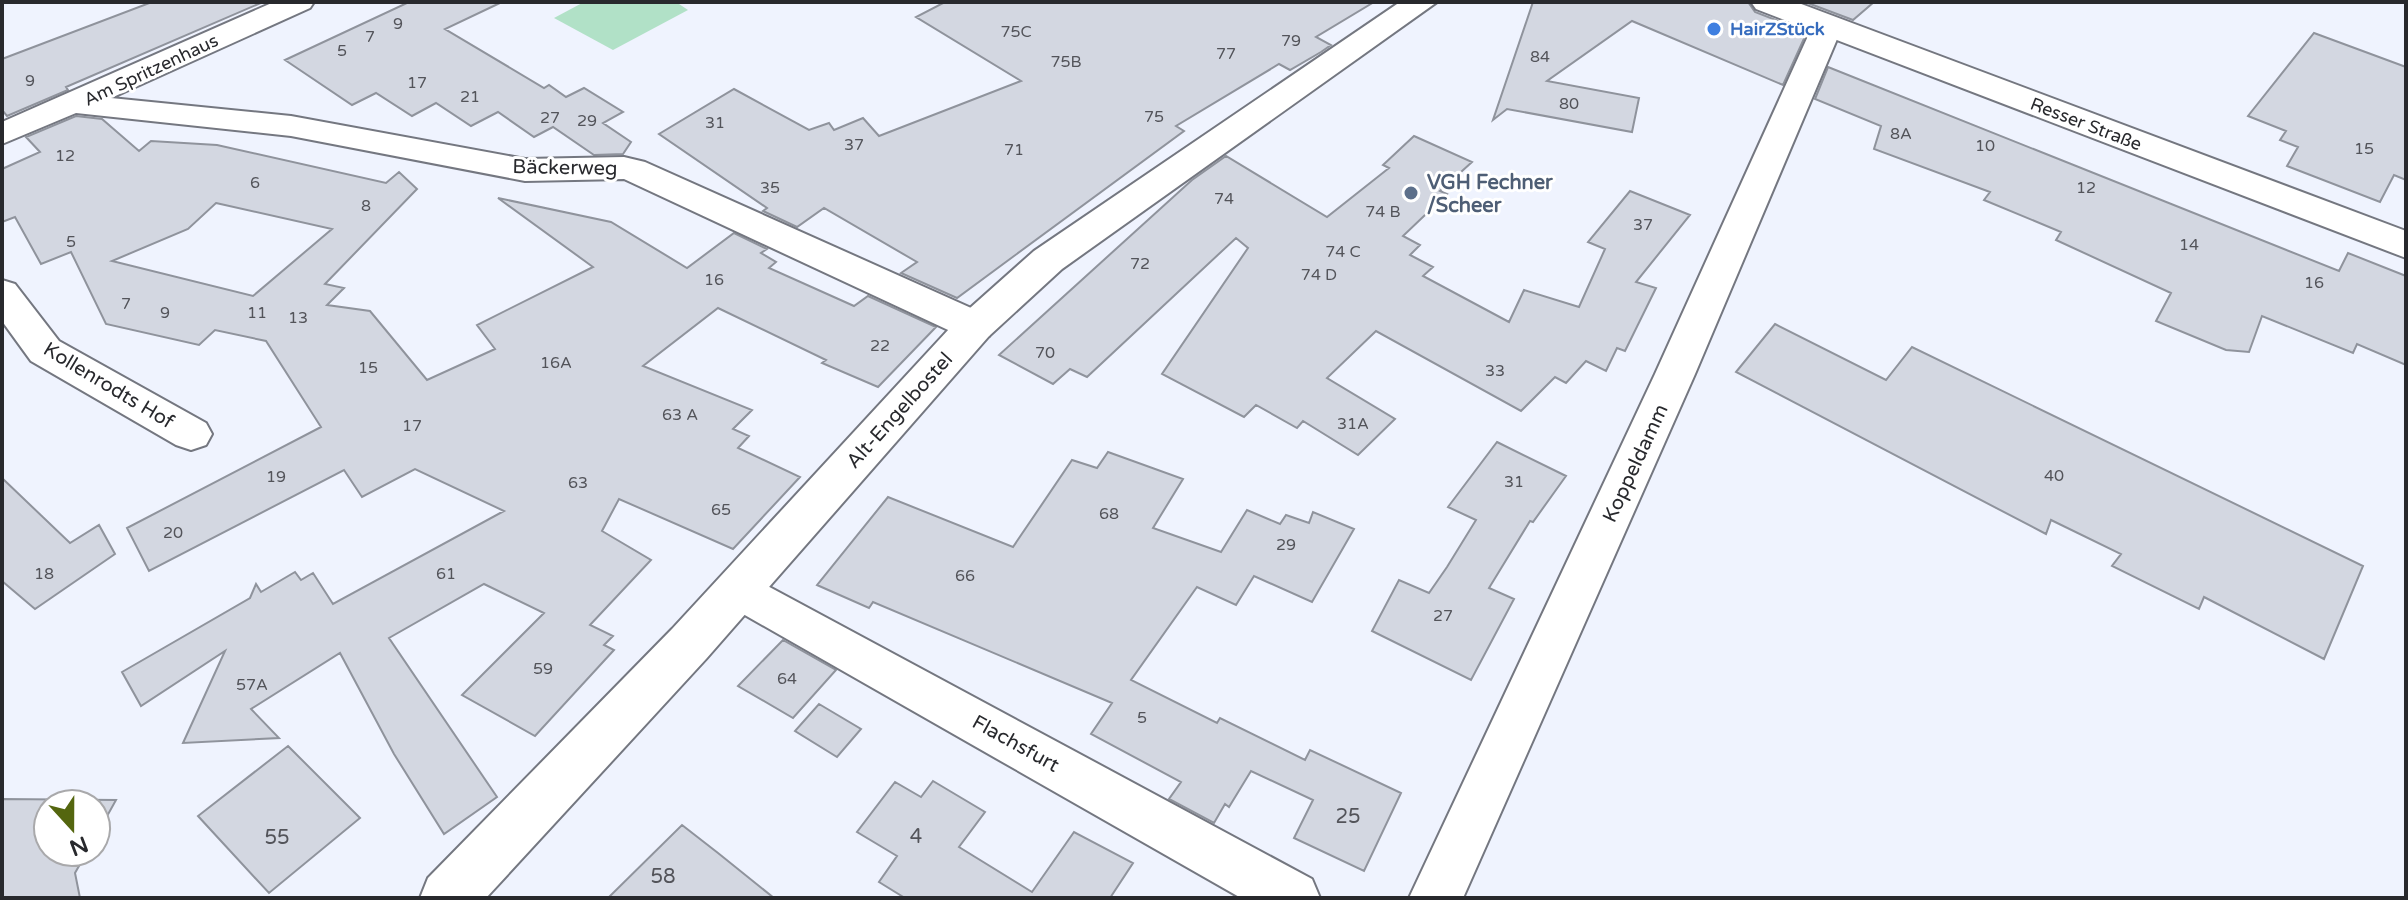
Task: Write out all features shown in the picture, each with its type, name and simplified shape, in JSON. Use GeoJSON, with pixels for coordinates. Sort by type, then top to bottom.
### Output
{"type":"FeatureCollection","features":[{"type":"Feature","properties":{"kind":"street","name":"Am Spritzenhaus"},"geometry":{"type":"LineString","coordinates":[[2,134],[77,104],[299,2]]}},
{"type":"Feature","properties":{"kind":"street","name":"Alt-Engelbostel"},"geometry":{"type":"LineString","coordinates":[[448,898],[738,589],[975,326],[1048,260],[1421,2]]}},
{"type":"Feature","properties":{"kind":"street","name":"Resser Straße"},"geometry":{"type":"LineString","coordinates":[[1767,2],[2406,245]]}},
{"type":"Feature","properties":{"kind":"street","name":"Koppeldamm"},"geometry":{"type":"LineString","coordinates":[[1436,898],[1675,374],[1828,25]]}},
{"type":"Feature","properties":{"kind":"street","name":"Bäckerweg"},"geometry":{"type":"LineString","coordinates":[[77,104],[291,126],[525,170],[624,168],[645,173],[975,326]]}},
{"type":"Feature","properties":{"kind":"street","name":"Kollenrodts Hof"},"geometry":{"type":"LineString","coordinates":[[2,293],[45,351],[191,434]]}},
{"type":"Feature","properties":{"kind":"street","name":"Flachsfurt"},"geometry":{"type":"LineString","coordinates":[[738,589],[1293,898]]}},
{"type":"Feature","properties":{"kind":"green space"},"geometry":{"type":"Polygon","coordinates":[[[584,2],[676,2],[688,10],[613,50],[554,18],[584,2]]]}},
{"type":"Feature","properties":{"kind":"building"},"geometry":{"type":"Polygon","coordinates":[[[152,2],[263,2],[66,87],[68,90],[7,116],[2,110],[2,59],[152,2]]]}},
{"type":"Feature","properties":{"kind":"building"},"geometry":{"type":"Polygon","coordinates":[[[409,2],[502,2],[445,29],[544,88],[549,85],[566,97],[584,88],[623,112],[603,123],[631,142],[623,154],[594,155],[553,127],[534,137],[498,112],[471,126],[436,103],[412,116],[376,93],[352,105],[285,60],[409,2]]]}},
{"type":"Feature","properties":{"kind":"building"},"geometry":{"type":"Polygon","coordinates":[[[945,2],[1374,2],[1316,37],[1331,45],[1321,52],[1290,70],[1279,64],[1176,126],[1184,131],[957,298],[901,273],[917,262],[824,208],[797,227],[763,211],[767,208],[659,134],[734,89],[809,130],[829,123],[834,130],[863,118],[879,136],[1021,81],[916,17],[945,2]]]}},
{"type":"Feature","properties":{"kind":"building"},"geometry":{"type":"Polygon","coordinates":[[[1533,2],[1748,2],[1755,12],[1807,32],[1783,85],[1632,21],[1547,81],[1639,98],[1632,132],[1507,109],[1493,120],[1533,2]]]}},
{"type":"Feature","properties":{"kind":"building"},"geometry":{"type":"Polygon","coordinates":[[[1805,2],[1874,2],[1853,20],[1805,2]]]}},
{"type":"Feature","properties":{"kind":"building"},"geometry":{"type":"Polygon","coordinates":[[[2314,33],[2406,67],[2406,180],[2394,175],[2380,202],[2287,166],[2298,147],[2280,140],[2286,131],[2248,116],[2314,33]]]}},
{"type":"Feature","properties":{"kind":"building"},"geometry":{"type":"Polygon","coordinates":[[[1828,67],[2339,271],[2348,253],[2406,276],[2406,365],[2357,344],[2353,353],[2262,316],[2249,352],[2226,350],[2156,321],[2171,293],[2056,240],[2061,232],[1984,200],[1990,192],[1874,149],[1881,126],[1815,99],[1828,67]]]}},
{"type":"Feature","properties":{"kind":"building"},"geometry":{"type":"Polygon","coordinates":[[[76,116],[102,119],[139,151],[151,141],[217,145],[386,183],[399,172],[417,189],[325,284],[344,288],[327,305],[370,311],[427,380],[495,349],[477,325],[593,267],[498,198],[611,222],[687,268],[734,233],[767,249],[761,253],[776,262],[769,268],[854,306],[868,296],[936,327],[878,387],[822,363],[826,360],[718,308],[643,366],[752,410],[733,429],[749,436],[738,448],[800,477],[733,549],[619,499],[602,531],[651,560],[590,625],[613,636],[604,645],[614,650],[535,736],[462,695],[544,613],[484,584],[389,638],[497,797],[444,834],[394,754],[340,653],[251,709],[279,738],[183,743],[225,651],[141,706],[122,672],[250,598],[256,584],[261,592],[295,572],[301,580],[313,573],[333,604],[504,511],[415,469],[362,497],[344,470],[149,571],[127,528],[321,427],[266,341],[215,330],[199,345],[106,324],[71,252],[41,264],[15,217],[2,222],[2,169],[40,152],[26,137],[76,116]],[[216,203],[188,229],[112,261],[253,296],[332,229],[216,203]]]}},
{"type":"Feature","properties":{"kind":"building"},"geometry":{"type":"Polygon","coordinates":[[[1414,136],[1472,162],[1440,191],[1447,194],[1403,236],[1420,245],[1410,255],[1433,267],[1423,276],[1509,322],[1524,290],[1579,307],[1605,249],[1588,242],[1630,191],[1690,215],[1636,282],[1656,288],[1625,351],[1617,348],[1606,371],[1586,361],[1566,383],[1555,377],[1521,411],[1376,331],[1327,378],[1395,419],[1358,455],[1303,421],[1297,428],[1256,405],[1244,417],[1162,374],[1248,248],[1236,238],[1087,377],[1070,369],[1053,384],[999,355],[1192,180],[1226,156],[1327,217],[1389,168],[1383,165],[1414,136]]]}},
{"type":"Feature","properties":{"kind":"building"},"geometry":{"type":"Polygon","coordinates":[[[1775,324],[1886,380],[1912,347],[2363,566],[2324,659],[2204,597],[2199,609],[2112,566],[2121,554],[2051,520],[2046,534],[1736,372],[1775,324]]]}},
{"type":"Feature","properties":{"kind":"building"},"geometry":{"type":"Polygon","coordinates":[[[1497,442],[1566,476],[1533,522],[1530,521],[1489,588],[1514,599],[1471,680],[1372,631],[1399,580],[1429,593],[1447,567],[1476,520],[1448,507],[1497,442]]]}},
{"type":"Feature","properties":{"kind":"building"},"geometry":{"type":"Polygon","coordinates":[[[1108,452],[1183,479],[1153,528],[1221,552],[1247,510],[1280,524],[1286,515],[1309,523],[1313,512],[1354,529],[1312,602],[1254,576],[1236,605],[1197,587],[1131,680],[1217,723],[1220,718],[1305,760],[1310,750],[1401,793],[1364,871],[1294,838],[1313,800],[1251,771],[1229,807],[1225,804],[1214,823],[1169,799],[1181,782],[1091,734],[1112,703],[873,602],[869,608],[817,585],[888,497],[1013,547],[1072,460],[1097,468],[1108,452]]]}},
{"type":"Feature","properties":{"kind":"building"},"geometry":{"type":"Polygon","coordinates":[[[2,478],[70,543],[99,525],[115,554],[35,609],[2,581],[2,478]]]}},
{"type":"Feature","properties":{"kind":"building"},"geometry":{"type":"Polygon","coordinates":[[[783,640],[836,670],[793,718],[738,686],[783,640]]]}},
{"type":"Feature","properties":{"kind":"building"},"geometry":{"type":"Polygon","coordinates":[[[819,704],[861,729],[837,757],[795,731],[819,704]]]}},
{"type":"Feature","properties":{"kind":"building"},"geometry":{"type":"Polygon","coordinates":[[[288,746],[360,818],[269,893],[198,816],[288,746]]]}},
{"type":"Feature","properties":{"kind":"building"},"geometry":{"type":"Polygon","coordinates":[[[933,781],[985,812],[959,847],[1032,892],[1074,832],[1133,863],[1110,898],[905,898],[879,882],[897,856],[857,832],[895,782],[921,797],[933,781]]]}},
{"type":"Feature","properties":{"kind":"building"},"geometry":{"type":"Polygon","coordinates":[[[2,799],[32,799],[32,868],[78,868],[75,873],[80,898],[2,898],[2,799]]]}},
{"type":"Feature","properties":{"kind":"building"},"geometry":{"type":"Polygon","coordinates":[[[682,825],[718,853],[774,898],[608,898],[682,825]]]}},
{"type":"Feature","properties":{"kind":"place","name":"HairZStück"},"geometry":{"type":"Point","coordinates":[1714,29]}},
{"type":"Feature","properties":{"kind":"place","name":"VGH Fechner /Scheer"},"geometry":{"type":"Point","coordinates":[1411,193]}}]}
